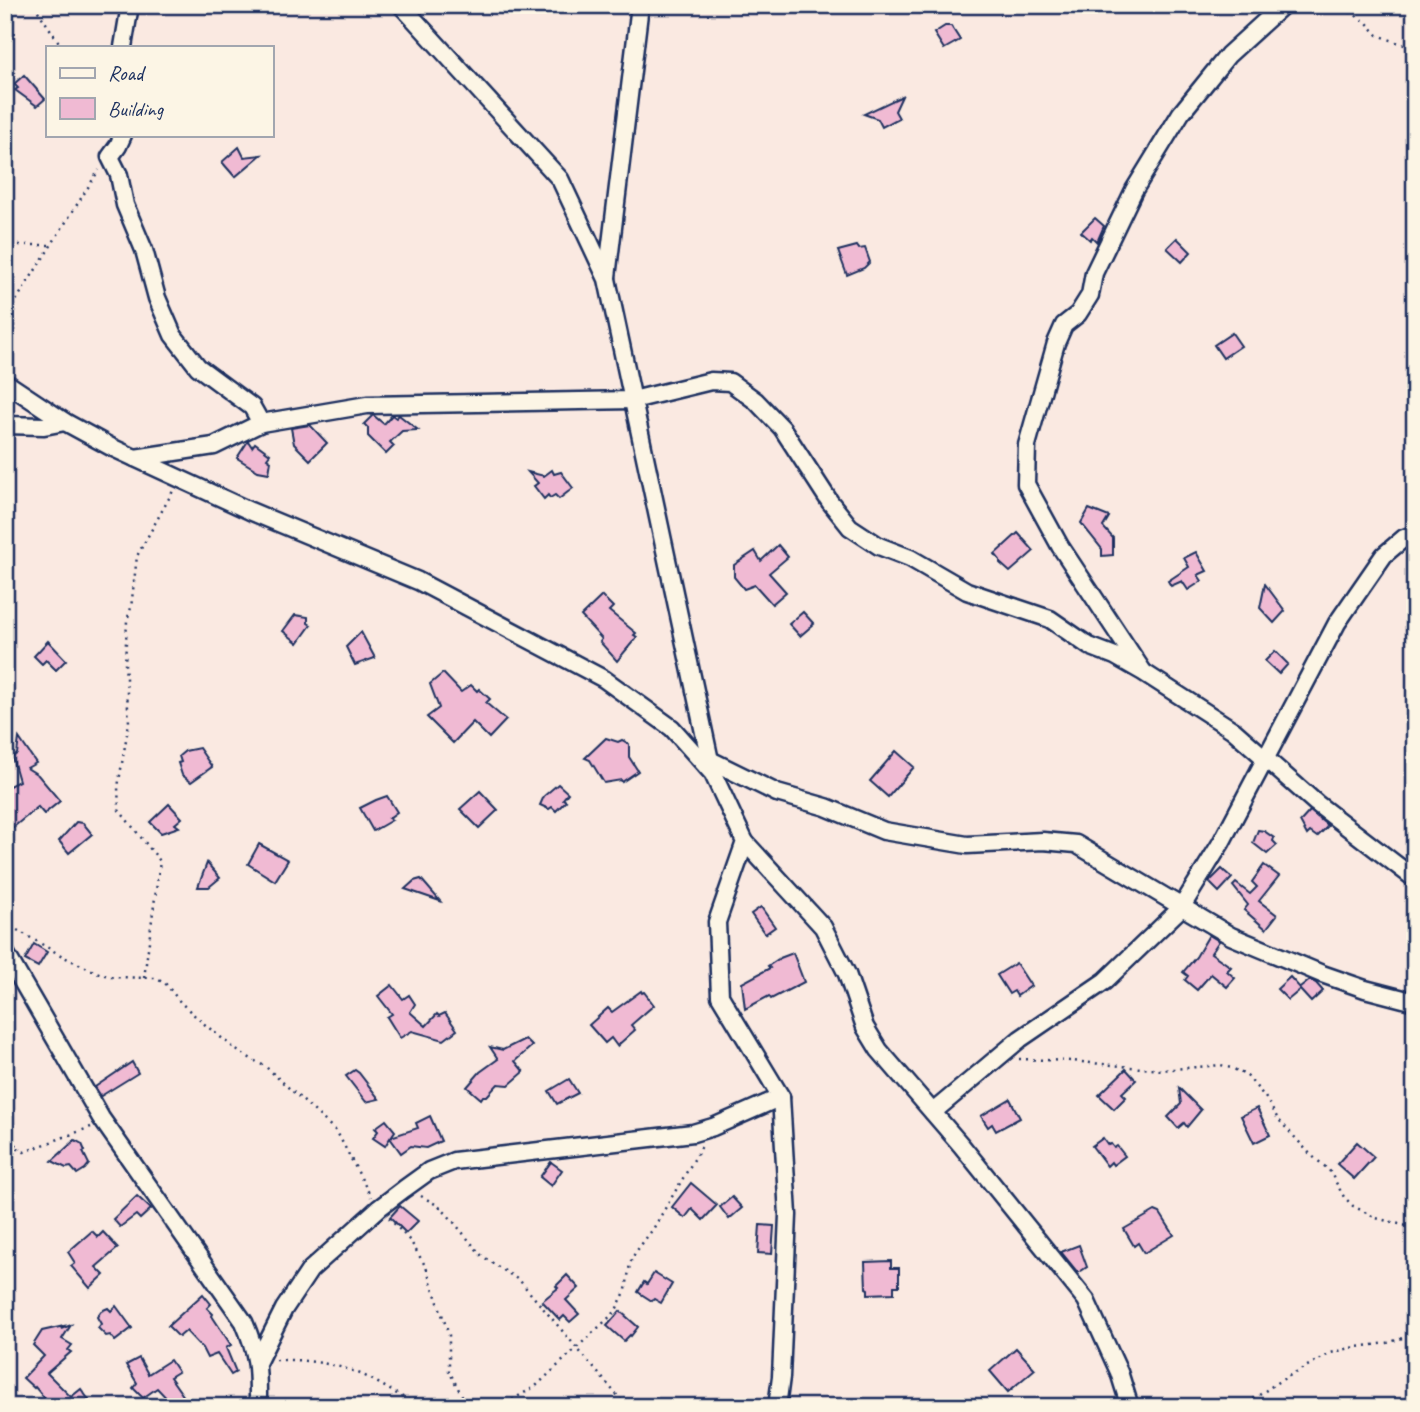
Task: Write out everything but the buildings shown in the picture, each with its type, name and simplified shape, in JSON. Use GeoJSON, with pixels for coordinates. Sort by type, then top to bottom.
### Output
{"type":"FeatureCollection","features":[{"type":"Feature","properties":{"kind":"street"},"geometry":{"type":"LineString","coordinates":[[123,46],[130,5]]}},
{"type":"Feature","properties":{"kind":"street"},"geometry":{"type":"LineString","coordinates":[[401,5],[560,179],[607,279],[711,767],[745,842],[823,927],[847,974],[865,1027],[878,1050],[933,1112],[1086,1300],[1119,1372],[1130,1407]]}},
{"type":"Feature","properties":{"kind":"street"},"geometry":{"type":"LineString","coordinates":[[607,279],[640,5]]}},
{"type":"Feature","properties":{"kind":"street"},"geometry":{"type":"LineString","coordinates":[[1143,672],[1060,547],[1026,484],[1027,445],[1056,343],[1064,326],[1078,314],[1090,295],[1094,273],[1140,180],[1181,113],[1228,55],[1283,5]]}},
{"type":"Feature","properties":{"kind":"street"},"geometry":{"type":"LineString","coordinates":[[123,136],[110,157],[119,176],[125,205],[144,250],[157,298],[173,335],[198,367],[252,407],[261,423]]}},
{"type":"Feature","properties":{"kind":"street"},"geometry":{"type":"LineString","coordinates":[[135,458],[214,446],[261,423],[368,405],[633,400],[711,381],[730,382],[756,401],[782,428],[830,502],[850,527],[879,546],[910,558],[967,591],[1050,619],[1089,646],[1115,656],[1143,672],[1233,730],[1316,803],[1415,879]]}},
{"type":"Feature","properties":{"kind":"street"},"geometry":{"type":"LineString","coordinates":[[5,382],[65,422],[135,458],[250,511],[418,581],[604,679],[672,728],[711,767],[778,793],[826,807],[884,831],[967,845],[1043,841],[1076,844],[1231,936],[1322,974],[1415,1002]]}},
{"type":"Feature","properties":{"kind":"street"},"geometry":{"type":"LineString","coordinates":[[5,425],[44,426],[65,422]]}},
{"type":"Feature","properties":{"kind":"street"},"geometry":{"type":"LineString","coordinates":[[933,1112],[1020,1039],[1105,981],[1181,908],[1221,843],[1337,624],[1384,555],[1404,538],[1415,534]]}},
{"type":"Feature","properties":{"kind":"street"},"geometry":{"type":"LineString","coordinates":[[745,842],[718,922],[720,996],[781,1097],[788,1215],[782,1363],[777,1407]]}},
{"type":"Feature","properties":{"kind":"street"},"geometry":{"type":"LineString","coordinates":[[5,951],[102,1118],[244,1322],[258,1361],[258,1407]]}},
{"type":"Feature","properties":{"kind":"street"},"geometry":{"type":"LineString","coordinates":[[258,1361],[284,1309],[310,1270],[379,1208],[429,1171],[454,1161],[668,1138],[713,1128],[781,1097]]}},
{"type":"Feature","properties":{"kind":"path"},"geometry":{"type":"LineString","coordinates":[[34,5],[61,46]]}},
{"type":"Feature","properties":{"kind":"path"},"geometry":{"type":"LineString","coordinates":[[1330,5],[1352,13],[1378,35],[1415,49]]}},
{"type":"Feature","properties":{"kind":"path"},"geometry":{"type":"LineString","coordinates":[[5,318],[50,245],[110,157]]}},
{"type":"Feature","properties":{"kind":"path"},"geometry":{"type":"LineString","coordinates":[[5,245],[50,245]]}},
{"type":"Feature","properties":{"kind":"path"},"geometry":{"type":"LineString","coordinates":[[144,978],[160,861],[119,810],[118,787],[129,722],[125,664],[127,620],[137,556],[180,478]]}},
{"type":"Feature","properties":{"kind":"path"},"geometry":{"type":"LineString","coordinates":[[5,923],[96,972],[111,977],[165,982],[181,1003],[203,1023],[239,1052],[266,1067],[337,1132],[369,1195],[411,1242],[426,1267],[449,1335],[449,1371],[468,1407]]}},
{"type":"Feature","properties":{"kind":"path"},"geometry":{"type":"LineString","coordinates":[[995,1060],[1072,1061],[1161,1070],[1221,1065],[1234,1069],[1247,1076],[1279,1119],[1311,1155],[1329,1170],[1344,1197],[1353,1206],[1376,1218],[1415,1228]]}},
{"type":"Feature","properties":{"kind":"path"},"geometry":{"type":"LineString","coordinates":[[5,1142],[24,1152],[87,1130],[102,1118]]}},
{"type":"Feature","properties":{"kind":"path"},"geometry":{"type":"LineString","coordinates":[[500,1407],[536,1386],[621,1304],[630,1263],[635,1253],[653,1229],[713,1128]]}},
{"type":"Feature","properties":{"kind":"path"},"geometry":{"type":"LineString","coordinates":[[5,1135],[24,1152]]}},
{"type":"Feature","properties":{"kind":"path"},"geometry":{"type":"LineString","coordinates":[[404,1189],[437,1205],[482,1256],[520,1282],[627,1407]]}},
{"type":"Feature","properties":{"kind":"path"},"geometry":{"type":"LineString","coordinates":[[1242,1407],[1278,1382],[1331,1353],[1387,1343],[1415,1334]]}},
{"type":"Feature","properties":{"kind":"path"},"geometry":{"type":"LineString","coordinates":[[258,1361],[287,1360],[339,1367],[372,1380],[392,1393],[424,1407]]}}]}
